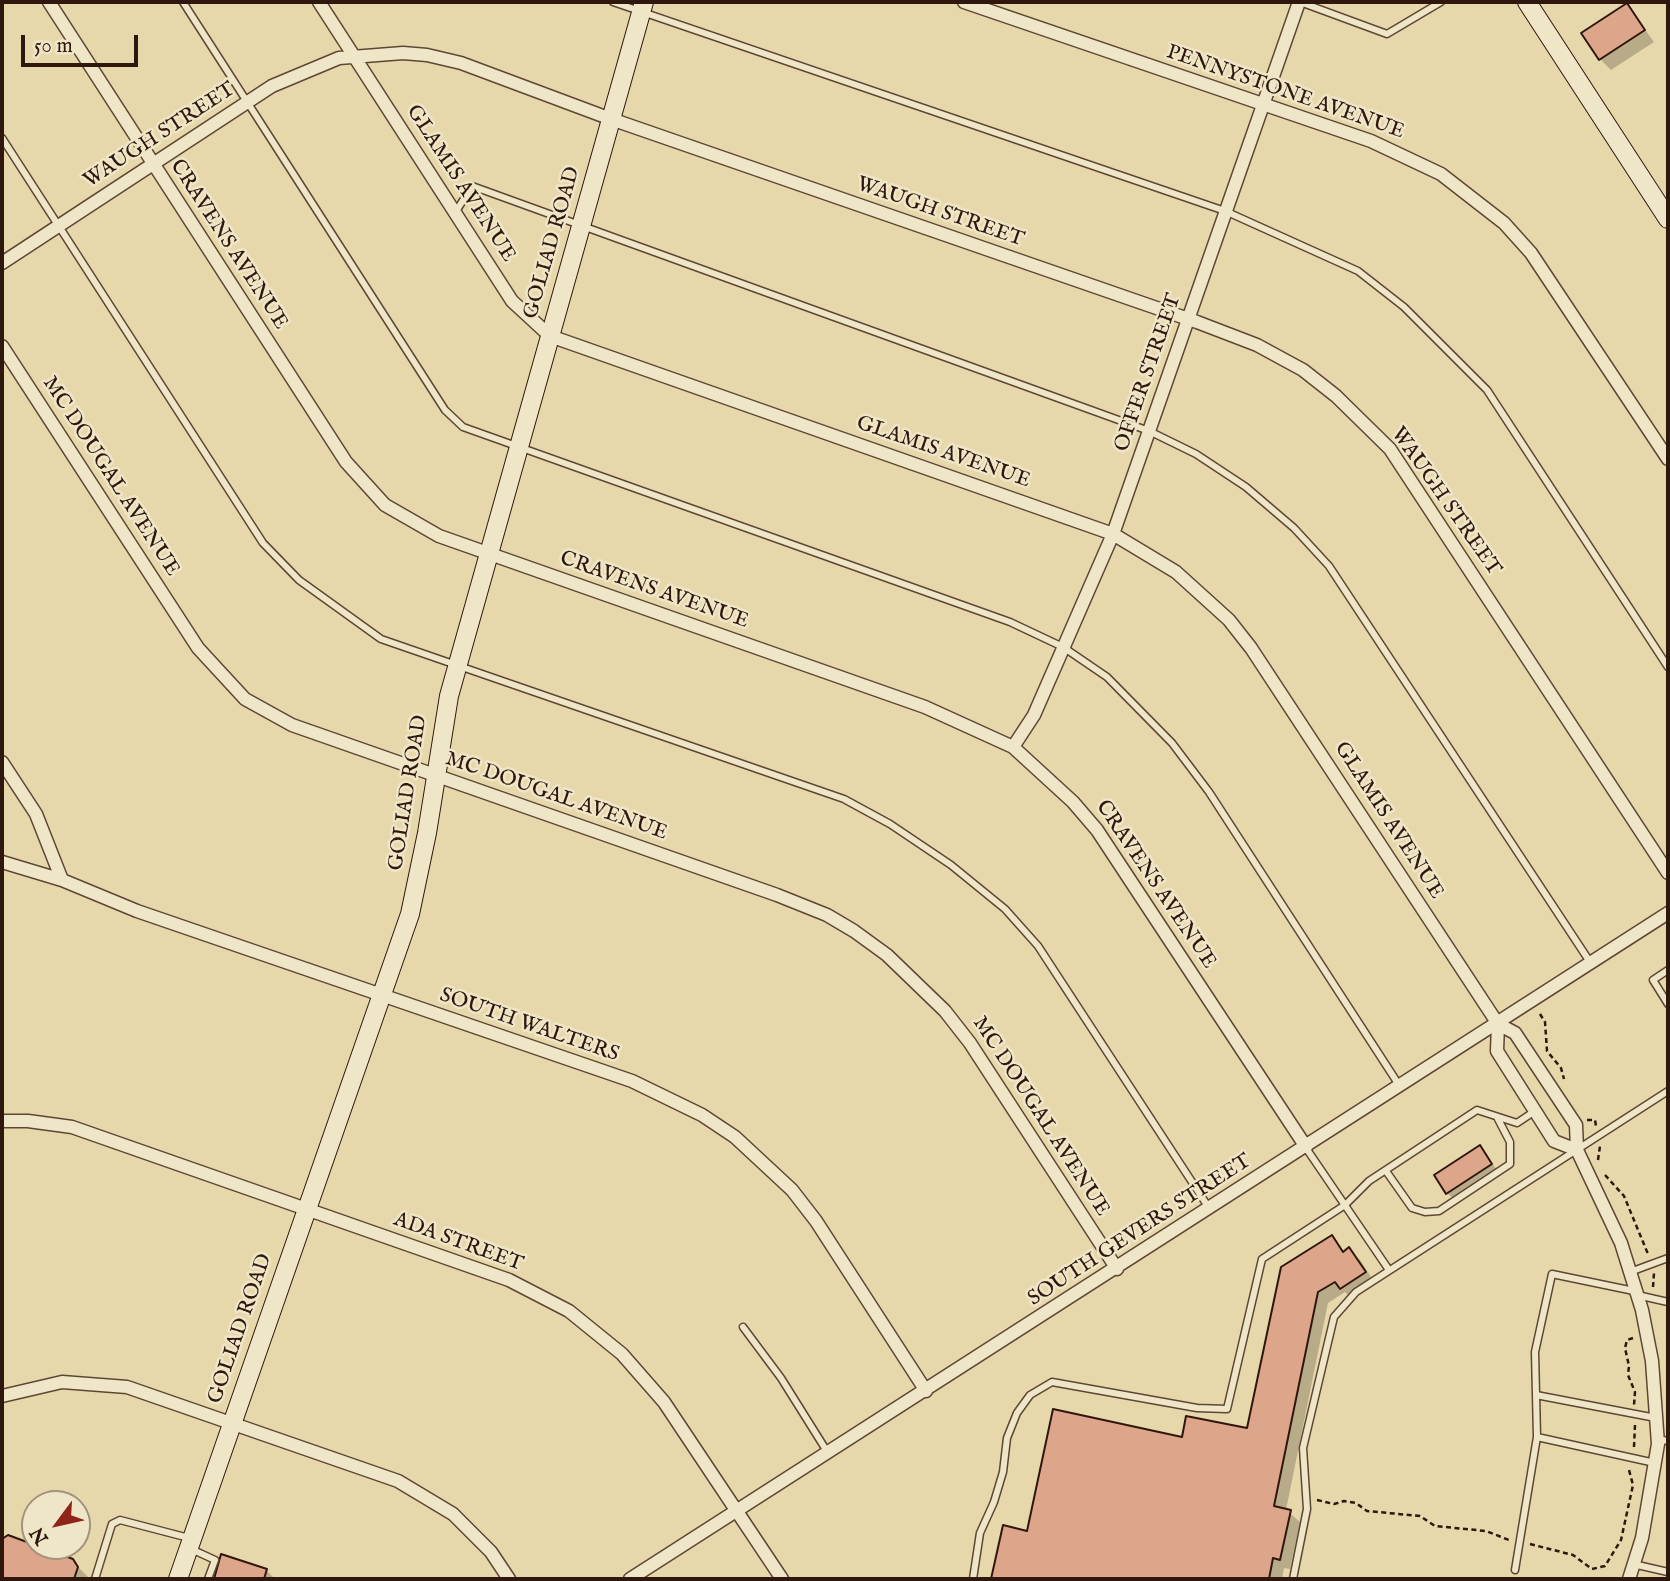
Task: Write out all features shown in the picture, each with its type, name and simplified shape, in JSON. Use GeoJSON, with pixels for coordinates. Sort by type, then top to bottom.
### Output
{"type":"FeatureCollection","features":[{"type":"Feature","properties":{"kind":"main road"},"geometry":{"type":"LineString","coordinates":[[1527,2],[1668,219]]}},
{"type":"Feature","properties":{"kind":"main road","name":"GOLIAD ROAD"},"geometry":{"type":"LineString","coordinates":[[178,1579],[382,995],[418,880],[440,739],[458,663],[643,7]]}},
{"type":"Feature","properties":{"kind":"street","name":"CRAVENS AVENUE"},"geometry":{"type":"LineString","coordinates":[[49,2],[363,484],[385,505],[421,529],[925,707],[1013,747],[1073,802],[1097,830],[1306,1147]]}},
{"type":"Feature","properties":{"kind":"street","name":"GLAMIS AVENUE"},"geometry":{"type":"LineString","coordinates":[[319,2],[512,301],[550,336],[1113,534],[1176,572],[1203,594],[1243,638],[1498,1024]]}},
{"type":"Feature","properties":{"kind":"street","name":"PENNYSTONE AVENUE"},"geometry":{"type":"LineString","coordinates":[[964,2],[1405,155],[1451,182],[1504,223],[1555,285],[1668,459]]}},
{"type":"Feature","properties":{"kind":"street","name":"OFFER STREET"},"geometry":{"type":"LineString","coordinates":[[1013,747],[1034,715],[1113,534],[1299,2]]}},
{"type":"Feature","properties":{"kind":"street","name":"WAUGH STREET"},"geometry":{"type":"LineString","coordinates":[[2,263],[247,101],[302,72],[353,55],[427,55],[461,64],[611,119],[1188,319],[1257,345],[1303,370],[1336,396],[1390,449],[1668,873]]}},
{"type":"Feature","properties":{"kind":"street","name":"MC DOUGAL AVENUE"},"geometry":{"type":"LineString","coordinates":[[2,346],[198,648],[232,688],[275,718],[827,915],[887,954],[927,991],[970,1043],[1117,1269]]}},
{"type":"Feature","properties":{"kind":"street"},"geometry":{"type":"LineString","coordinates":[[2,762],[36,814],[62,880]]}},
{"type":"Feature","properties":{"kind":"street","name":"SOUTH WALTERS"},"geometry":{"type":"LineString","coordinates":[[2,862],[62,880],[137,911],[632,1082],[679,1102],[735,1136],[783,1181],[816,1221],[926,1391]]}},
{"type":"Feature","properties":{"kind":"street","name":"SOUTH GEVERS STREET"},"geometry":{"type":"LineString","coordinates":[[630,1579],[1668,913]]}},
{"type":"Feature","properties":{"kind":"street"},"geometry":{"type":"LineString","coordinates":[[1577,1150],[1554,1141],[1497,1051],[1498,1024],[1515,1033],[1576,1125],[1577,1150],[1622,1243],[1637,1293],[1652,1361],[1656,1418],[1663,1440],[1655,1463],[1642,1538],[1629,1579]]}},
{"type":"Feature","properties":{"kind":"street","name":"ADA STREET"},"geometry":{"type":"LineString","coordinates":[[2,1121],[28,1121],[72,1127],[509,1280],[569,1311],[597,1331],[642,1375],[738,1510],[782,1579]]}},
{"type":"Feature","properties":{"kind":"street"},"geometry":{"type":"LineString","coordinates":[[2,1396],[62,1382],[105,1383],[147,1393],[232,1422],[417,1490],[470,1528],[509,1579]]}},
{"type":"Feature","properties":{"kind":"lane"},"geometry":{"type":"LineString","coordinates":[[183,2],[445,410],[463,427],[1010,622],[1063,647],[1107,677],[1172,743],[1209,792],[1400,1087]]}},
{"type":"Feature","properties":{"kind":"lane"},"geometry":{"type":"LineString","coordinates":[[613,2],[643,7],[1225,211],[1358,271],[1404,307],[1487,390],[1668,667]]}},
{"type":"Feature","properties":{"kind":"lane"},"geometry":{"type":"LineString","coordinates":[[1299,2],[1387,34],[1441,2]]}},
{"type":"Feature","properties":{"kind":"lane"},"geometry":{"type":"LineString","coordinates":[[2,138],[263,543],[299,580],[381,639],[458,663],[844,799],[890,824],[951,865],[1005,909],[1038,946],[1210,1209]]}},
{"type":"Feature","properties":{"kind":"lane"},"geometry":{"type":"LineString","coordinates":[[455,213],[472,186],[1149,431],[1196,454],[1246,488],[1294,528],[1329,566],[1590,964]]}},
{"type":"Feature","properties":{"kind":"lane"},"geometry":{"type":"LineString","coordinates":[[1668,970],[1653,980],[1668,1004]]}},
{"type":"Feature","properties":{"kind":"lane"},"geometry":{"type":"LineString","coordinates":[[1293,1579],[1307,1509],[1303,1448],[1334,1317],[1356,1292],[1668,1091]]}},
{"type":"Feature","properties":{"kind":"lane"},"geometry":{"type":"LineString","coordinates":[[973,1579],[980,1533],[994,1502],[1007,1438],[1017,1413],[1030,1395],[1052,1382],[1197,1408],[1227,1409],[1262,1259],[1345,1205],[1369,1181],[1477,1110],[1517,1123],[1535,1111]]}},
{"type":"Feature","properties":{"kind":"lane"},"geometry":{"type":"LineString","coordinates":[[1386,1171],[1412,1208],[1426,1212],[1439,1211],[1510,1164],[1510,1143],[1498,1119]]}},
{"type":"Feature","properties":{"kind":"lane"},"geometry":{"type":"LineString","coordinates":[[1306,1147],[1389,1270]]}},
{"type":"Feature","properties":{"kind":"lane"},"geometry":{"type":"LineString","coordinates":[[1630,1272],[1668,1258]]}},
{"type":"Feature","properties":{"kind":"lane"},"geometry":{"type":"LineString","coordinates":[[1515,1570],[1537,1437],[1535,1352],[1552,1274],[1668,1302]]}},
{"type":"Feature","properties":{"kind":"lane"},"geometry":{"type":"LineString","coordinates":[[743,1327],[781,1378],[828,1453]]}},
{"type":"Feature","properties":{"kind":"lane"},"geometry":{"type":"LineString","coordinates":[[1536,1395],[1656,1418]]}},
{"type":"Feature","properties":{"kind":"lane"},"geometry":{"type":"LineString","coordinates":[[1537,1437],[1655,1463]]}},
{"type":"Feature","properties":{"kind":"lane"},"geometry":{"type":"LineString","coordinates":[[95,1579],[112,1524],[120,1520],[190,1544],[215,1560],[208,1579]]}},
{"type":"Feature","properties":{"kind":"lane"},"geometry":{"type":"LineString","coordinates":[[1633,1564],[1668,1572]]}},
{"type":"Feature","properties":{"kind":"path"},"geometry":{"type":"LineString","coordinates":[[1541,1014],[1545,1022],[1547,1051],[1561,1068],[1567,1089]]}},
{"type":"Feature","properties":{"kind":"path"},"geometry":{"type":"LineString","coordinates":[[1581,1116],[1595,1120],[1601,1149],[1598,1160]]}},
{"type":"Feature","properties":{"kind":"path"},"geometry":{"type":"LineString","coordinates":[[1603,1173],[1624,1196],[1639,1225],[1654,1274],[1651,1284],[1657,1299]]}},
{"type":"Feature","properties":{"kind":"path"},"geometry":{"type":"LineString","coordinates":[[1609,1562],[1615,1567]]}},
{"type":"Feature","properties":{"kind":"building"},"geometry":{"type":"Polygon","coordinates":[[[1627,3],[1645,30],[1599,60],[1581,33],[1627,3]]]}},
{"type":"Feature","properties":{"kind":"building"},"geometry":{"type":"Polygon","coordinates":[[[1480,1145],[1492,1164],[1446,1194],[1434,1175],[1480,1145]]]}},
{"type":"Feature","properties":{"kind":"building"},"geometry":{"type":"Polygon","coordinates":[[[1332,1235],[1343,1252],[1349,1247],[1366,1272],[1340,1289],[1335,1282],[1318,1292],[1274,1506],[1291,1510],[1280,1560],[1273,1558],[1269,1579],[991,1579],[1003,1525],[1027,1531],[1053,1409],[1182,1437],[1186,1416],[1247,1428],[1281,1267],[1332,1235]]]}},
{"type":"Feature","properties":{"kind":"building"},"geometry":{"type":"Polygon","coordinates":[[[8,1535],[21,1540],[21,1560],[74,1560],[78,1567],[74,1579],[2,1579],[2,1539],[8,1535]]]}},
{"type":"Feature","properties":{"kind":"building"},"geometry":{"type":"Polygon","coordinates":[[[221,1554],[267,1569],[264,1579],[214,1579],[221,1554]]]}}]}
